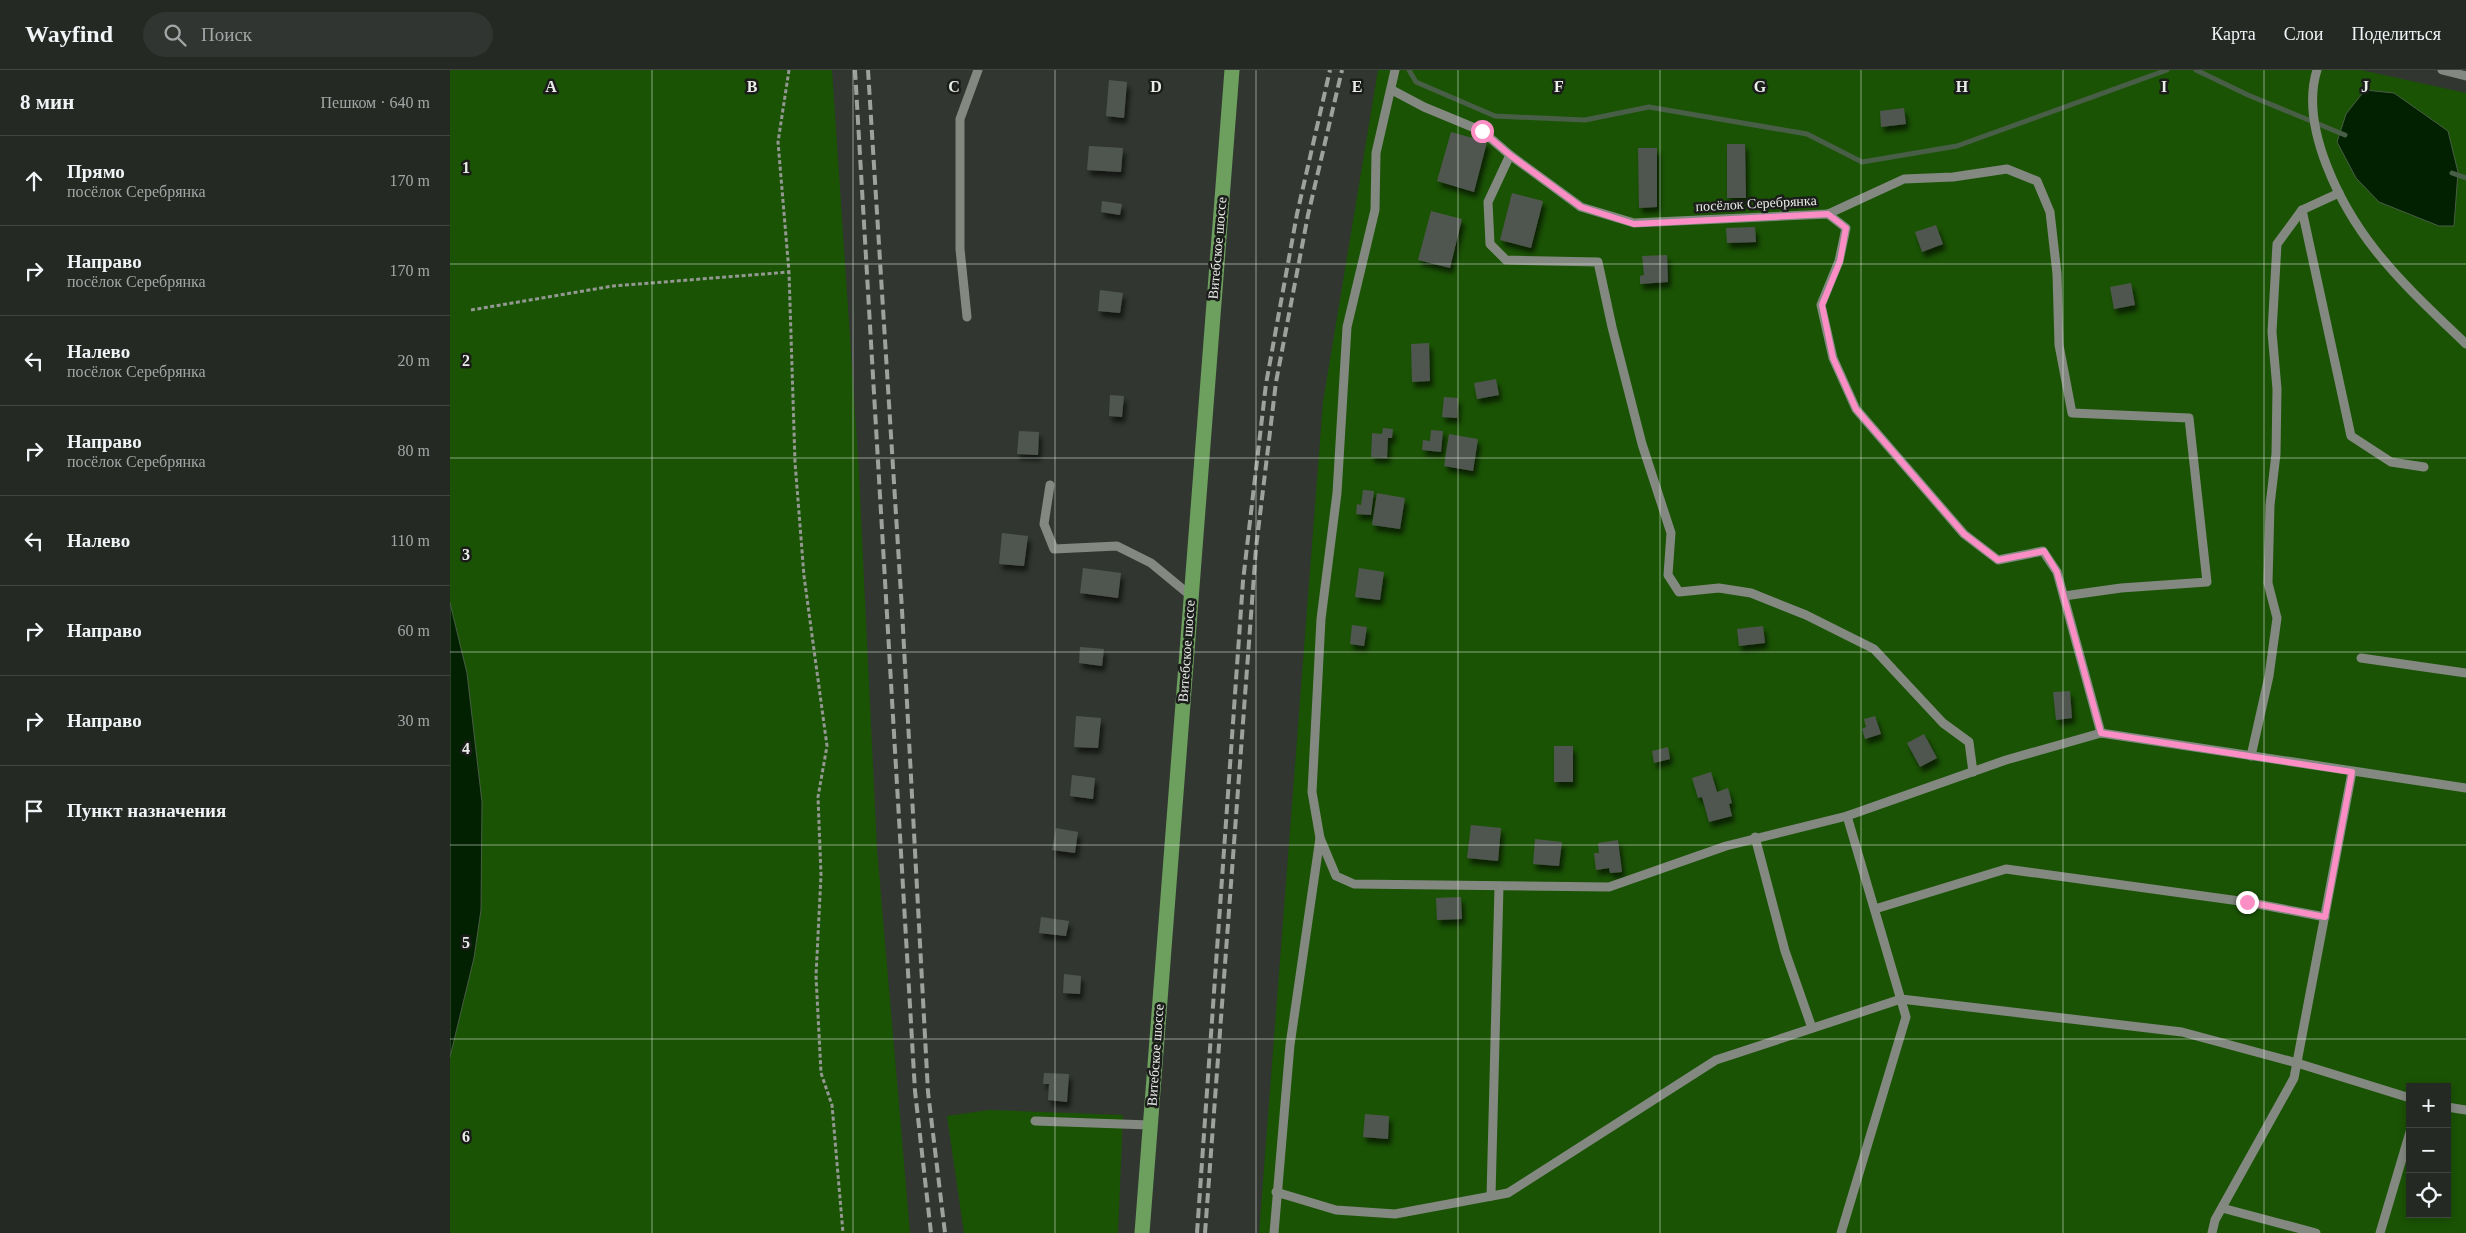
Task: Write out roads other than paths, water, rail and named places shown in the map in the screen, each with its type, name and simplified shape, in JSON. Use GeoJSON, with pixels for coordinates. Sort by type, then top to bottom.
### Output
{"type":"FeatureCollection","features":[{"type":"Feature","properties":{"kind":"main road","name":"Витебское шоссе"},"geometry":{"type":"LineString","coordinates":[[1142,1233],[1232,70]]}},
{"type":"Feature","properties":{"kind":"lane"},"geometry":{"type":"LineString","coordinates":[[967,318],[960,249],[960,119],[978,70]]}},
{"type":"Feature","properties":{"kind":"lane"},"geometry":{"type":"LineString","coordinates":[[1395,70],[1392,90],[1376,153],[1375,210],[1347,327],[1337,493],[1321,619],[1312,792],[1320,838],[1336,876],[1354,884],[1609,887],[1755,837],[1847,816],[1973,772],[2101,733],[2466,788]]}},
{"type":"Feature","properties":{"kind":"lane"},"geometry":{"type":"LineString","coordinates":[[2317,70],[2312,87],[2317,137],[2339,193],[2376,250],[2425,305],[2466,344]]}},
{"type":"Feature","properties":{"kind":"lane"},"geometry":{"type":"LineString","coordinates":[[2442,70],[2466,76]]}},
{"type":"Feature","properties":{"kind":"lane","name":"посёлок Серебрянка"},"geometry":{"type":"LineString","coordinates":[[1392,90],[1424,107],[1482,131],[1510,155],[1581,207],[1634,224],[1828,214],[1846,228],[1840,261],[1822,305],[1833,358],[1856,409],[1964,534],[1998,560],[2044,551],[2057,572],[2101,733]]}},
{"type":"Feature","properties":{"kind":"lane"},"geometry":{"type":"LineString","coordinates":[[1510,155],[1488,202],[1490,244],[1506,260],[1598,262],[1612,327],[1642,444],[1671,533],[1668,575],[1679,592],[1719,588],[1751,593],[1806,615],[1874,648],[1943,723],[1969,742],[1973,772]]}},
{"type":"Feature","properties":{"kind":"lane"},"geometry":{"type":"LineString","coordinates":[[1828,214],[1904,179],[1953,176],[2007,168],[2036,181],[2050,212],[2057,274],[2060,345],[2072,413],[2189,418],[2207,582],[2121,588],[2064,596]]}},
{"type":"Feature","properties":{"kind":"lane"},"geometry":{"type":"LineString","coordinates":[[2251,756],[2269,676],[2277,618],[2268,582],[2270,505],[2276,454],[2277,389],[2272,332],[2277,244],[2302,210],[2339,193]]}},
{"type":"Feature","properties":{"kind":"lane"},"geometry":{"type":"LineString","coordinates":[[2302,210],[2351,436],[2391,462],[2424,467]]}},
{"type":"Feature","properties":{"kind":"lane"},"geometry":{"type":"LineString","coordinates":[[1050,485],[1044,524],[1054,548],[1117,546],[1151,563],[1190,596]]}},
{"type":"Feature","properties":{"kind":"lane"},"geometry":{"type":"LineString","coordinates":[[2361,658],[2466,672]]}},
{"type":"Feature","properties":{"kind":"lane"},"geometry":{"type":"LineString","coordinates":[[2212,1233],[2215,1220],[2294,1078],[2352,772]]}},
{"type":"Feature","properties":{"kind":"lane"},"geometry":{"type":"LineString","coordinates":[[1841,1233],[1906,1017],[1847,816]]}},
{"type":"Feature","properties":{"kind":"lane"},"geometry":{"type":"LineString","coordinates":[[1755,837],[1785,951],[1812,1028]]}},
{"type":"Feature","properties":{"kind":"lane"},"geometry":{"type":"LineString","coordinates":[[1274,1233],[1290,1045],[1320,838]]}},
{"type":"Feature","properties":{"kind":"lane"},"geometry":{"type":"LineString","coordinates":[[1875,909],[2006,869],[2247,902],[2325,917]]}},
{"type":"Feature","properties":{"kind":"lane"},"geometry":{"type":"LineString","coordinates":[[1490,1196],[1499,886]]}},
{"type":"Feature","properties":{"kind":"lane"},"geometry":{"type":"LineString","coordinates":[[1276,1192],[1336,1210],[1395,1214],[1508,1193],[1716,1060],[1901,999],[2182,1032],[2297,1063],[2406,1097]]}},
{"type":"Feature","properties":{"kind":"lane"},"geometry":{"type":"LineString","coordinates":[[2451,1108],[2466,1110]]}},
{"type":"Feature","properties":{"kind":"lane"},"geometry":{"type":"LineString","coordinates":[[1034,1121],[1150,1125]]}},
{"type":"Feature","properties":{"kind":"lane"},"geometry":{"type":"LineString","coordinates":[[2380,1233],[2406,1145]]}},
{"type":"Feature","properties":{"kind":"lane"},"geometry":{"type":"LineString","coordinates":[[2222,1208],[2316,1233]]}},
{"type":"Feature","properties":{"kind":"waterway"},"geometry":{"type":"LineString","coordinates":[[1409,70],[1416,82],[1495,116],[1585,120],[1649,107],[1807,134],[1862,162],[1957,146],[2167,70]]}},
{"type":"Feature","properties":{"kind":"waterway"},"geometry":{"type":"LineString","coordinates":[[2196,70],[2248,95],[2345,135]]}},
{"type":"Feature","properties":{"kind":"waterway"},"geometry":{"type":"LineString","coordinates":[[2452,173],[2466,178]]}},
{"type":"Feature","properties":{"kind":"railway"},"geometry":{"type":"LineString","coordinates":[[855,70],[915,1091],[931,1233]]}},
{"type":"Feature","properties":{"kind":"railway"},"geometry":{"type":"LineString","coordinates":[[868,70],[902,610],[928,1092],[945,1233]]}},
{"type":"Feature","properties":{"kind":"railway"},"geometry":{"type":"LineString","coordinates":[[1197,1233],[1243,581],[1266,384],[1297,214],[1330,70]]}},
{"type":"Feature","properties":{"kind":"railway"},"geometry":{"type":"LineString","coordinates":[[1205,1233],[1256,548],[1276,382],[1308,215],[1342,70]]}}]}
